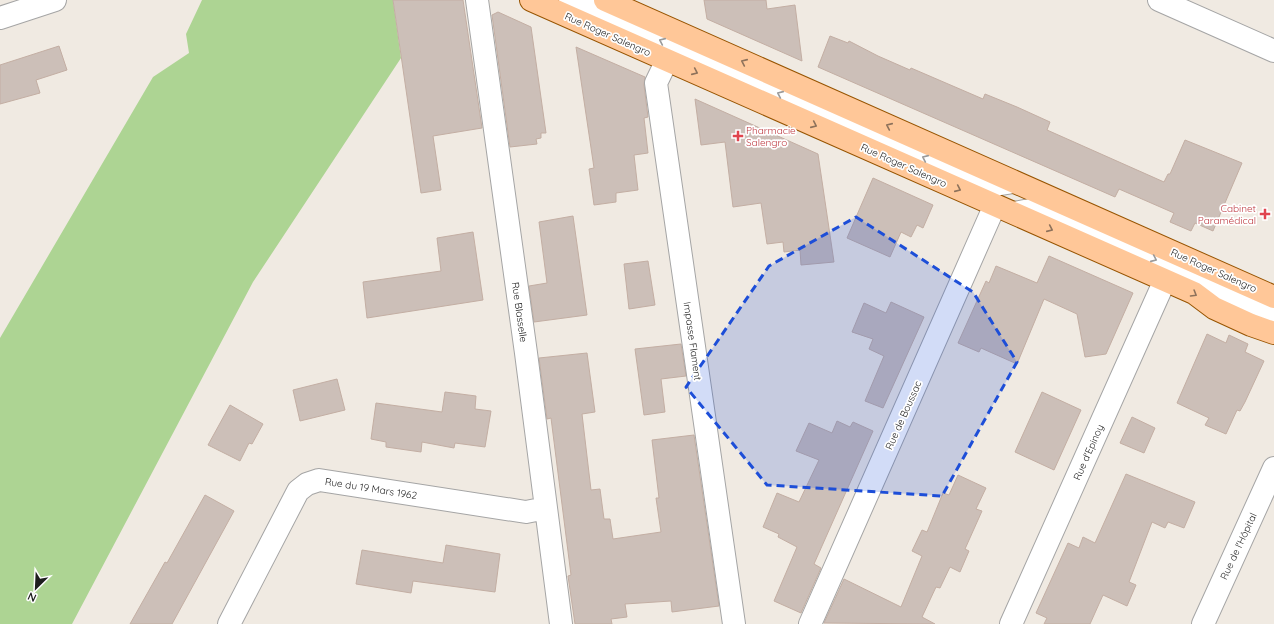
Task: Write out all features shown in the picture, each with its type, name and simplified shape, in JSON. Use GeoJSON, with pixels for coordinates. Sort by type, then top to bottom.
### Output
{"type":"FeatureCollection","features":[{"type":"Feature","properties":{"kind":"main road","name":"Rue Roger Salengro"},"geometry":{"type":"LineString","coordinates":[[531,0],[1165,280],[1194,293],[1214,308],[1251,325],[1274,333]]}},
{"type":"Feature","properties":{"kind":"main road","name":"Rue Roger Salengro"},"geometry":{"type":"LineString","coordinates":[[605,0],[1274,297]]}},
{"type":"Feature","properties":{"kind":"street"},"geometry":{"type":"LineString","coordinates":[[0,18],[54,0]]}},
{"type":"Feature","properties":{"kind":"street","name":"Rue Blasselle"},"geometry":{"type":"LineString","coordinates":[[477,0],[561,624]]}},
{"type":"Feature","properties":{"kind":"street"},"geometry":{"type":"LineString","coordinates":[[570,0],[988,186],[1014,182]]}},
{"type":"Feature","properties":{"kind":"street"},"geometry":{"type":"LineString","coordinates":[[1159,0],[1274,51]]}},
{"type":"Feature","properties":{"kind":"street","name":"Impasse Flament"},"geometry":{"type":"LineString","coordinates":[[667,60],[656,83],[734,624]]}},
{"type":"Feature","properties":{"kind":"street"},"geometry":{"type":"LineString","coordinates":[[1005,209],[1040,208],[1259,306],[1274,316]]}},
{"type":"Feature","properties":{"kind":"street","name":"Rue de Boussac"},"geometry":{"type":"LineString","coordinates":[[810,624],[1005,209]]}},
{"type":"Feature","properties":{"kind":"street","name":"Rue d'Epinoy"},"geometry":{"type":"LineString","coordinates":[[1012,624],[1165,280]]}},
{"type":"Feature","properties":{"kind":"street","name":"Rue de l'Hôpital"},"geometry":{"type":"LineString","coordinates":[[1202,624],[1274,468]]}},
{"type":"Feature","properties":{"kind":"street","name":"Rue du 19 Mars 1962"},"geometry":{"type":"LineString","coordinates":[[229,624],[298,491],[307,484],[319,480],[526,512],[546,508]]}},
{"type":"Feature","properties":{"kind":"highlighted area"},"geometry":{"type":"Polygon","coordinates":[[[856,217],[973,292],[1017,362],[942,496],[767,485],[686,387],[769,266],[856,217]]]}},
{"type":"Feature","properties":{"kind":"green space"},"geometry":{"type":"Polygon","coordinates":[[[202,0],[393,0],[401,58],[253,282],[72,624],[0,624],[0,338],[153,77],[189,53],[186,34],[202,0]]]}},
{"type":"Feature","properties":{"kind":"building"},"geometry":{"type":"Polygon","coordinates":[[[393,0],[463,0],[482,128],[433,136],[441,190],[421,193],[393,0]]]}},
{"type":"Feature","properties":{"kind":"building"},"geometry":{"type":"Polygon","coordinates":[[[704,0],[766,0],[767,9],[795,5],[802,61],[707,19],[704,0]]]}},
{"type":"Feature","properties":{"kind":"building"},"geometry":{"type":"Polygon","coordinates":[[[498,12],[531,27],[546,133],[541,133],[541,138],[536,139],[537,144],[510,147],[492,15],[498,12]]]}},
{"type":"Feature","properties":{"kind":"building"},"geometry":{"type":"Polygon","coordinates":[[[830,36],[848,43],[849,41],[910,70],[911,68],[983,99],[985,94],[1017,107],[1050,122],[1047,130],[1164,182],[1168,174],[1170,174],[1185,140],[1242,163],[1213,231],[1195,223],[1191,231],[1170,222],[1174,213],[1119,189],[1115,197],[818,67],[830,36]]]}},
{"type":"Feature","properties":{"kind":"building"},"geometry":{"type":"Polygon","coordinates":[[[59,46],[67,70],[36,80],[40,93],[0,104],[0,65],[59,46]]]}},
{"type":"Feature","properties":{"kind":"building"},"geometry":{"type":"Polygon","coordinates":[[[576,47],[645,77],[644,85],[648,117],[644,118],[648,153],[634,155],[638,190],[616,193],[616,202],[594,205],[589,169],[594,168],[576,47]]]}},
{"type":"Feature","properties":{"kind":"building"},"geometry":{"type":"Polygon","coordinates":[[[695,99],[818,154],[834,262],[801,265],[800,250],[784,252],[783,242],[767,244],[761,203],[733,207],[725,142],[701,145],[695,99]]]}},
{"type":"Feature","properties":{"kind":"building"},"geometry":{"type":"Polygon","coordinates":[[[873,178],[933,205],[923,228],[917,225],[911,237],[901,232],[890,257],[847,238],[873,178]]]}},
{"type":"Feature","properties":{"kind":"building"},"geometry":{"type":"Polygon","coordinates":[[[573,216],[587,315],[534,322],[529,286],[547,283],[539,222],[573,216]]]}},
{"type":"Feature","properties":{"kind":"building"},"geometry":{"type":"Polygon","coordinates":[[[473,232],[483,300],[367,318],[363,282],[441,271],[437,238],[473,232]]]}},
{"type":"Feature","properties":{"kind":"building"},"geometry":{"type":"Polygon","coordinates":[[[1049,256],[1133,293],[1106,354],[1085,357],[1077,314],[1044,299],[1017,364],[981,348],[979,352],[958,343],[986,281],[989,283],[996,266],[1037,283],[1049,256]]]}},
{"type":"Feature","properties":{"kind":"building"},"geometry":{"type":"Polygon","coordinates":[[[648,261],[655,305],[629,309],[624,264],[648,261]]]}},
{"type":"Feature","properties":{"kind":"building"},"geometry":{"type":"Polygon","coordinates":[[[891,302],[924,317],[883,408],[865,401],[884,356],[869,349],[873,339],[852,332],[864,303],[886,313],[891,302]]]}},
{"type":"Feature","properties":{"kind":"building"},"geometry":{"type":"Polygon","coordinates":[[[1207,334],[1226,343],[1229,335],[1248,344],[1245,352],[1264,361],[1245,402],[1240,411],[1237,410],[1226,434],[1205,425],[1209,418],[1177,403],[1207,334]]]}},
{"type":"Feature","properties":{"kind":"building"},"geometry":{"type":"Polygon","coordinates":[[[681,344],[686,376],[661,379],[665,412],[644,415],[635,349],[681,344]]]}},
{"type":"Feature","properties":{"kind":"building"},"geometry":{"type":"Polygon","coordinates":[[[587,353],[595,412],[582,414],[591,490],[600,489],[604,519],[610,519],[613,539],[661,532],[656,498],[659,498],[652,440],[694,435],[719,606],[672,612],[671,601],[625,604],[627,617],[611,619],[612,624],[575,624],[568,576],[571,575],[551,418],[547,419],[539,358],[587,353]]]}},
{"type":"Feature","properties":{"kind":"building"},"geometry":{"type":"Polygon","coordinates":[[[337,379],[345,410],[300,421],[293,390],[337,379]]]}},
{"type":"Feature","properties":{"kind":"building"},"geometry":{"type":"Polygon","coordinates":[[[445,392],[476,396],[475,409],[491,411],[485,447],[455,443],[454,448],[422,442],[421,452],[386,447],[386,442],[371,439],[376,403],[442,412],[445,392]]]}},
{"type":"Feature","properties":{"kind":"building"},"geometry":{"type":"Polygon","coordinates":[[[1042,392],[1081,410],[1054,470],[1015,452],[1042,392]]]}},
{"type":"Feature","properties":{"kind":"building"},"geometry":{"type":"Polygon","coordinates":[[[230,405],[263,424],[252,444],[249,443],[240,461],[208,445],[230,405]]]}},
{"type":"Feature","properties":{"kind":"building"},"geometry":{"type":"Polygon","coordinates":[[[1132,417],[1155,428],[1144,453],[1120,443],[1132,417]]]}},
{"type":"Feature","properties":{"kind":"building"},"geometry":{"type":"Polygon","coordinates":[[[837,421],[850,427],[853,422],[873,431],[814,564],[821,568],[801,613],[774,601],[797,547],[778,537],[779,534],[763,527],[777,493],[799,502],[819,460],[796,451],[809,423],[832,433],[837,421]]]}},
{"type":"Feature","properties":{"kind":"building"},"geometry":{"type":"Polygon","coordinates":[[[1126,474],[1195,502],[1184,528],[1168,522],[1165,528],[1152,522],[1129,582],[1136,585],[1127,606],[1103,595],[1090,624],[1044,624],[1047,618],[1036,613],[1068,543],[1079,548],[1083,537],[1095,543],[1126,474]]]}},
{"type":"Feature","properties":{"kind":"building"},"geometry":{"type":"Polygon","coordinates":[[[958,475],[986,488],[976,509],[982,511],[965,549],[969,551],[960,572],[950,567],[940,588],[936,587],[922,617],[935,624],[824,623],[844,579],[901,607],[922,556],[912,551],[922,530],[927,532],[943,493],[949,495],[958,475]]]}},
{"type":"Feature","properties":{"kind":"building"},"geometry":{"type":"Polygon","coordinates":[[[205,495],[234,511],[172,624],[130,624],[165,562],[167,563],[205,495]]]}},
{"type":"Feature","properties":{"kind":"building"},"geometry":{"type":"Polygon","coordinates":[[[446,545],[500,554],[495,592],[413,581],[411,593],[356,584],[362,550],[443,563],[446,545]]]}},
{"type":"Feature","properties":{"kind":"place","name":"Pharmacie Salengro"},"geometry":{"type":"Point","coordinates":[738,136]}},
{"type":"Feature","properties":{"kind":"place","name":"Cabinet Paramédical"},"geometry":{"type":"Point","coordinates":[1265,214]}}]}
